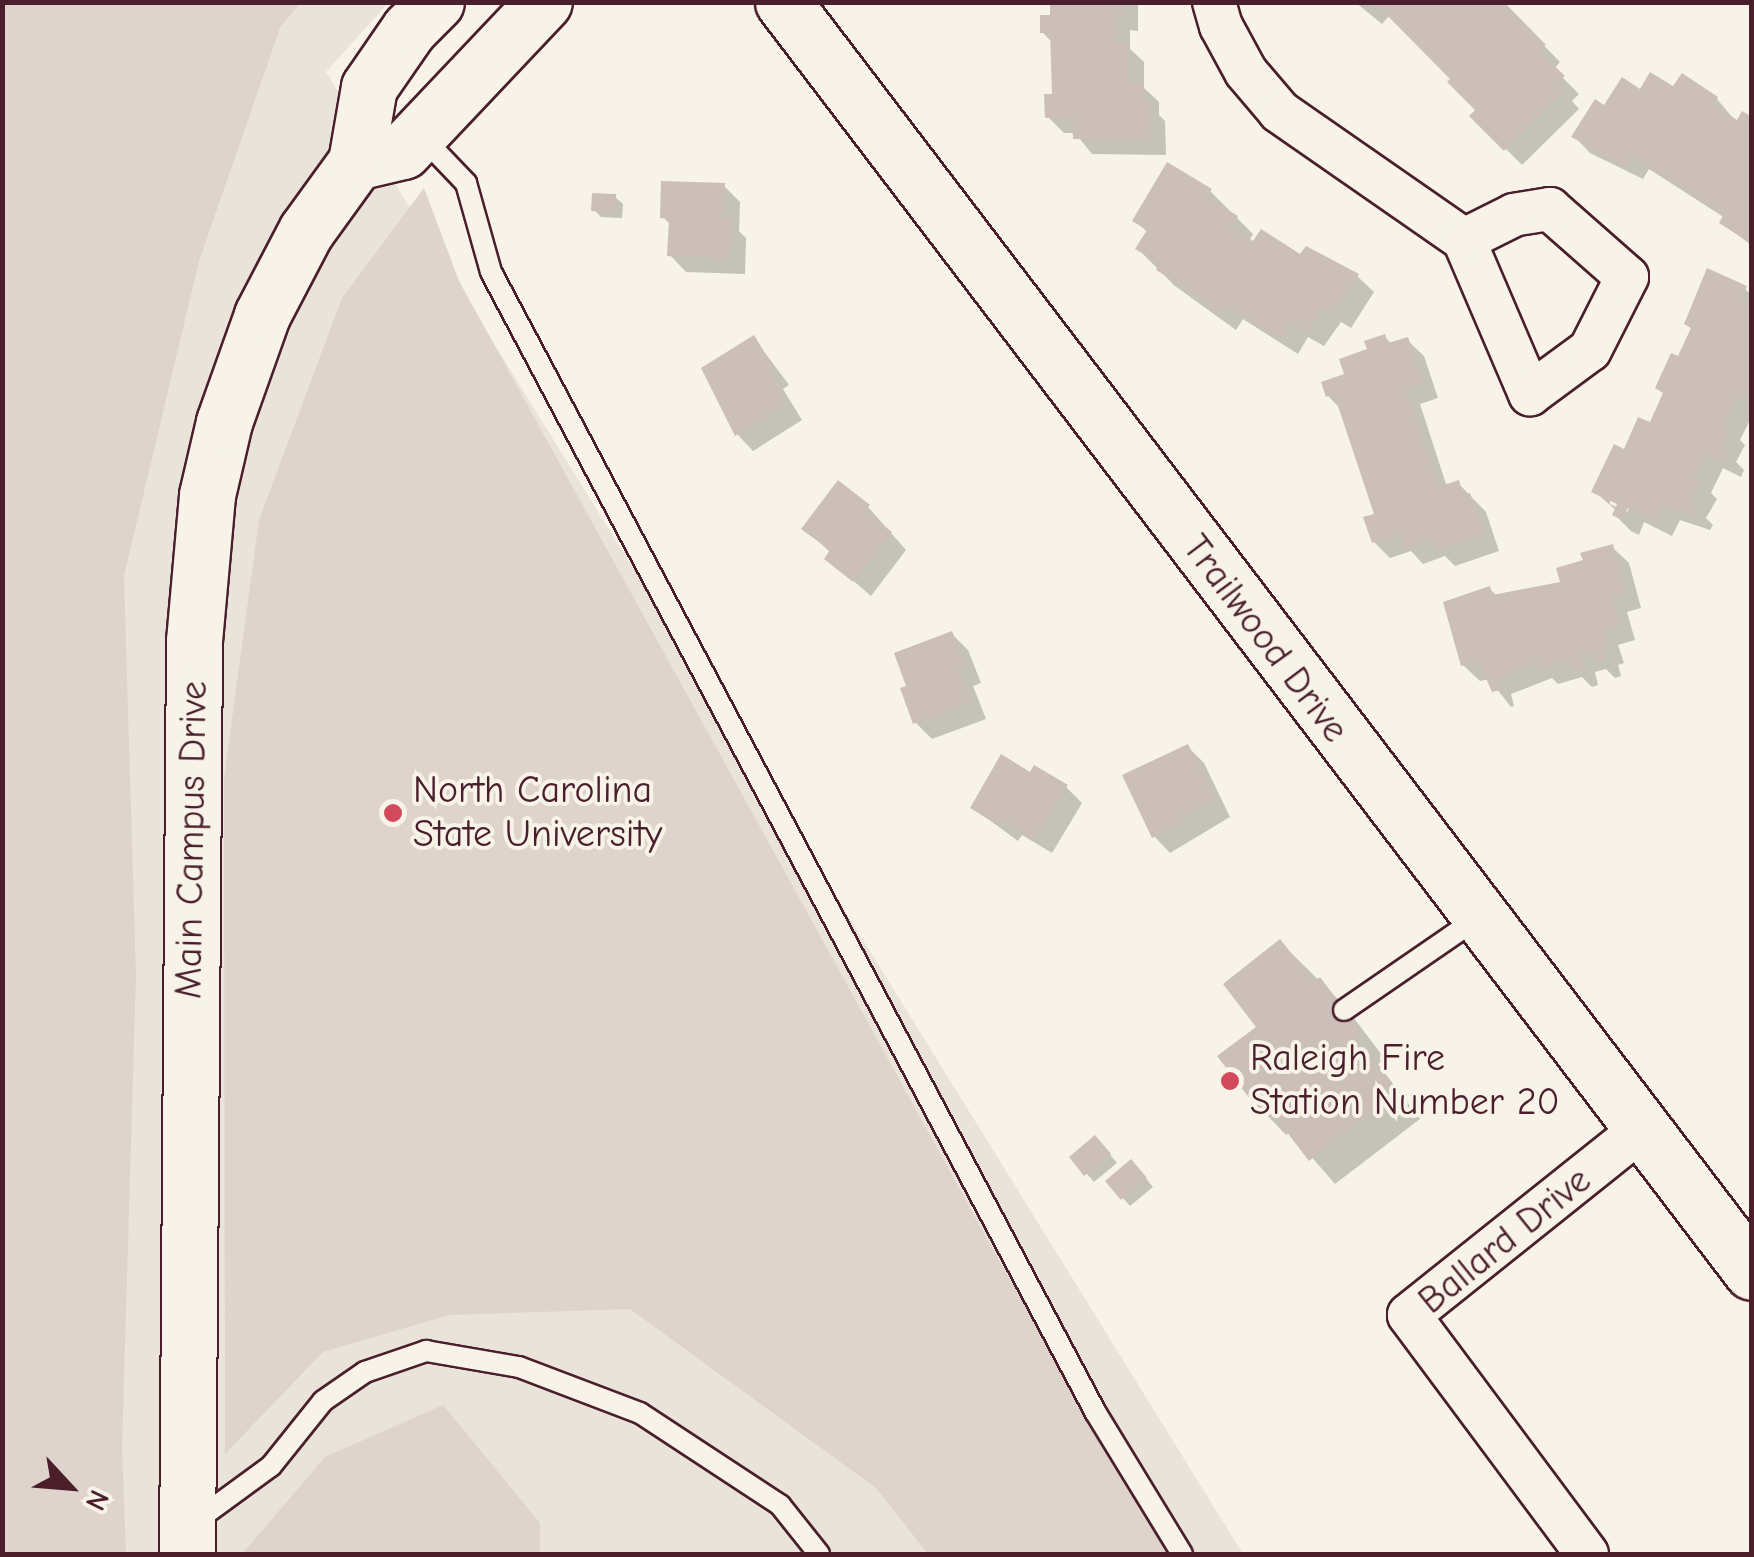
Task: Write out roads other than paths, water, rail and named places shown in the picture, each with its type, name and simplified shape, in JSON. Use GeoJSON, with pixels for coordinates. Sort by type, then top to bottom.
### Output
{"type":"FeatureCollection","features":[{"type":"Feature","properties":{"kind":"main road","name":"Main Campus Drive"},"geometry":{"type":"LineString","coordinates":[[187,1541],[198,564],[224,422],[262,316],[306,231],[356,162],[369,87],[409,30],[436,2]]}},
{"type":"Feature","properties":{"kind":"main road"},"geometry":{"type":"LineString","coordinates":[[356,162],[403,151],[544,2]]}},
{"type":"Feature","properties":{"kind":"main road","name":"Trailwood Drive"},"geometry":{"type":"LineString","coordinates":[[782,2],[1752,1272]]}},
{"type":"Feature","properties":{"kind":"street"},"geometry":{"type":"LineString","coordinates":[[1214,2],[1246,72],[1280,112],[1464,240]]}},
{"type":"Feature","properties":{"kind":"street","name":"Ballard Drive"},"geometry":{"type":"LineString","coordinates":[[1588,1554],[1409,1315],[1642,1130]]}},
{"type":"Feature","properties":{"kind":"lane"},"geometry":{"type":"LineString","coordinates":[[419,134],[466,183],[491,272],[1096,1414],[1182,1554]]}},
{"type":"Feature","properties":{"kind":"lane"},"geometry":{"type":"LineString","coordinates":[[1344,1010],[1478,918]]}},
{"type":"Feature","properties":{"kind":"lane"},"geometry":{"type":"LineString","coordinates":[[187,1541],[271,1466],[323,1401],[365,1372],[426,1351],[519,1366],[640,1413],[780,1504],[819,1554]]}},
{"type":"Feature","properties":{"kind":"place","name":"North Carolina State University"},"geometry":{"type":"Point","coordinates":[393,813]}},
{"type":"Feature","properties":{"kind":"place","name":"Raleigh Fire Station Number 20"},"geometry":{"type":"Point","coordinates":[1230,1081]}}]}
